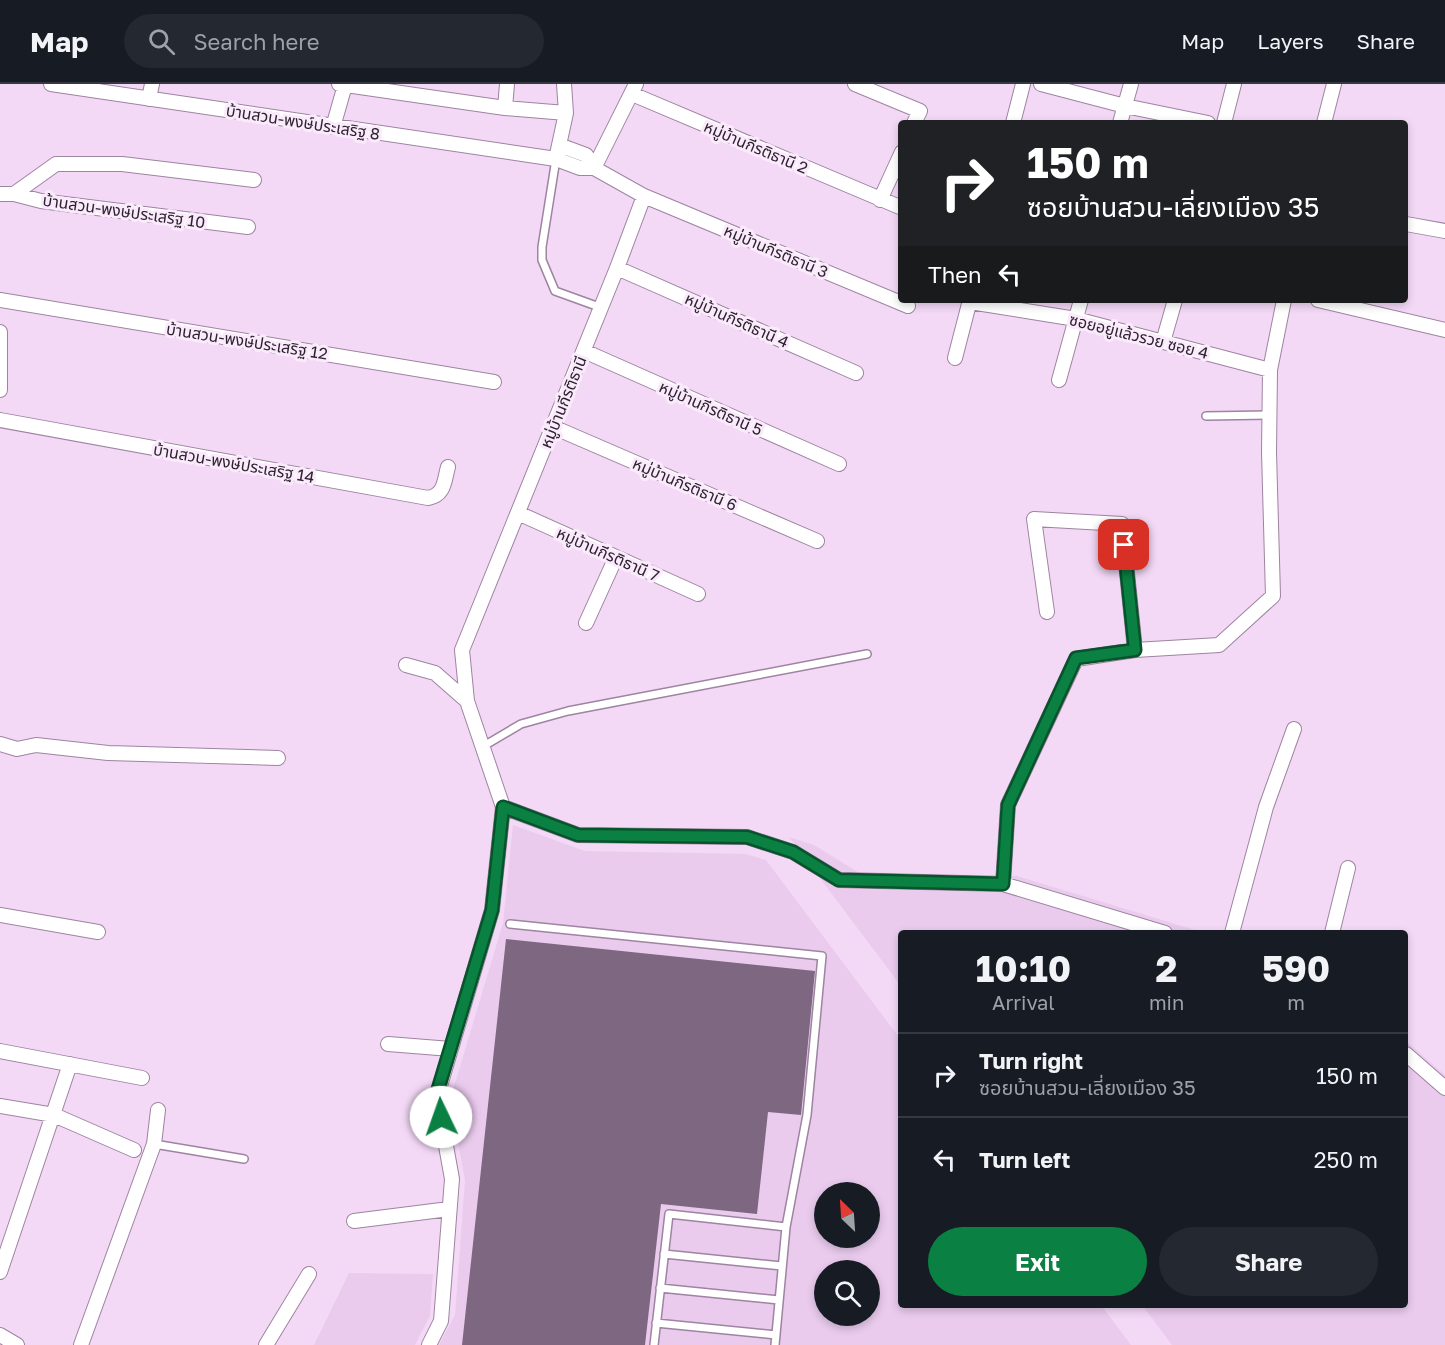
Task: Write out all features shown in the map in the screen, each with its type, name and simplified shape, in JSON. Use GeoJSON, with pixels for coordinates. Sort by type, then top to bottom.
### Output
{"type":"FeatureCollection","features":[{"type":"Feature","properties":{"kind":"street","name":"บ้านสวน-พงษ์ประเสริฐ 8"},"geometry":{"type":"LineString","coordinates":[[51,84],[556,159]]}},
{"type":"Feature","properties":{"kind":"street"},"geometry":{"type":"LineString","coordinates":[[149,99],[152,84]]}},
{"type":"Feature","properties":{"kind":"street"},"geometry":{"type":"LineString","coordinates":[[333,127],[342,84],[506,108],[566,113]]}},
{"type":"Feature","properties":{"kind":"street"},"geometry":{"type":"LineString","coordinates":[[506,108],[507,84]]}},
{"type":"Feature","properties":{"kind":"street"},"geometry":{"type":"LineString","coordinates":[[564,84],[566,113],[556,159],[580,168],[594,168]]}},
{"type":"Feature","properties":{"kind":"street"},"geometry":{"type":"LineString","coordinates":[[855,84],[917,117]]}},
{"type":"Feature","properties":{"kind":"street"},"geometry":{"type":"LineString","coordinates":[[1014,120],[1023,84]]}},
{"type":"Feature","properties":{"kind":"street"},"geometry":{"type":"LineString","coordinates":[[1041,84],[1125,106],[1193,120]]}},
{"type":"Feature","properties":{"kind":"street"},"geometry":{"type":"LineString","coordinates":[[1121,120],[1131,84]]}},
{"type":"Feature","properties":{"kind":"street"},"geometry":{"type":"LineString","coordinates":[[1225,120],[1234,84]]}},
{"type":"Feature","properties":{"kind":"street"},"geometry":{"type":"LineString","coordinates":[[1325,120],[1334,84]]}},
{"type":"Feature","properties":{"kind":"street"},"geometry":{"type":"LineString","coordinates":[[594,168],[634,89]]}},
{"type":"Feature","properties":{"kind":"street","name":"หมู่บ้านกีรติธานี 2"},"geometry":{"type":"LineString","coordinates":[[634,89],[898,207]]}},
{"type":"Feature","properties":{"kind":"street"},"geometry":{"type":"LineString","coordinates":[[559,145],[586,155],[594,168],[644,196]]}},
{"type":"Feature","properties":{"kind":"street"},"geometry":{"type":"LineString","coordinates":[[879,200],[898,160]]}},
{"type":"Feature","properties":{"kind":"street"},"geometry":{"type":"LineString","coordinates":[[7,194],[56,164],[122,164],[254,180]]}},
{"type":"Feature","properties":{"kind":"street","name":"บ้านสวน-พงษ์ประเสริฐ 10"},"geometry":{"type":"LineString","coordinates":[[7,194],[42,201],[248,227]]}},
{"type":"Feature","properties":{"kind":"street","name":"หมู่บ้านกีรติธานี"},"geometry":{"type":"LineString","coordinates":[[503,807],[467,701],[462,650],[602,308],[644,196]]}},
{"type":"Feature","properties":{"kind":"street","name":"หมู่บ้านกีรติธานี 3"},"geometry":{"type":"LineString","coordinates":[[644,196],[898,302]]}},
{"type":"Feature","properties":{"kind":"street"},"geometry":{"type":"LineString","coordinates":[[1408,224],[1445,231]]}},
{"type":"Feature","properties":{"kind":"street","name":"หมู่บ้านกีรติธานี 4"},"geometry":{"type":"LineString","coordinates":[[617,268],[856,373]]}},
{"type":"Feature","properties":{"kind":"street","name":"บ้านสวน-พงษ์ประเสริฐ 12"},"geometry":{"type":"LineString","coordinates":[[0,300],[494,382]]}},
{"type":"Feature","properties":{"kind":"street","name":"หมู่บ้านกีรติธานี 3"},"geometry":{"type":"LineString","coordinates":[[901,303],[908,306]]}},
{"type":"Feature","properties":{"kind":"street"},"geometry":{"type":"LineString","coordinates":[[955,358],[969,303]]}},
{"type":"Feature","properties":{"kind":"street","name":"ซอยอยู่แล้วรวย ซอย 4"},"geometry":{"type":"LineString","coordinates":[[982,303],[1076,319],[1270,370]]}},
{"type":"Feature","properties":{"kind":"street"},"geometry":{"type":"LineString","coordinates":[[1059,380],[1080,303]]}},
{"type":"Feature","properties":{"kind":"street"},"geometry":{"type":"LineString","coordinates":[[1163,342],[1174,303]]}},
{"type":"Feature","properties":{"kind":"street"},"geometry":{"type":"LineString","coordinates":[[1003,884],[1008,805],[1076,658],[1135,650],[1219,645],[1273,596],[1270,370],[1283,303]]}},
{"type":"Feature","properties":{"kind":"street"},"geometry":{"type":"LineString","coordinates":[[1330,303],[1445,330]]}},
{"type":"Feature","properties":{"kind":"street"},"geometry":{"type":"LineString","coordinates":[[0,332],[0,390]]}},
{"type":"Feature","properties":{"kind":"street","name":"หมู่บ้านกีรติธานี 5"},"geometry":{"type":"LineString","coordinates":[[584,351],[839,464]]}},
{"type":"Feature","properties":{"kind":"street","name":"บ้านสวน-พงษ์ประเสริฐ 14"},"geometry":{"type":"LineString","coordinates":[[0,420],[428,498],[437,496],[442,491],[448,467]]}},
{"type":"Feature","properties":{"kind":"street","name":"หมู่บ้านกีรติธานี 6"},"geometry":{"type":"LineString","coordinates":[[553,427],[817,541]]}},
{"type":"Feature","properties":{"kind":"street","name":"หมู่บ้านกีรติธานี 7"},"geometry":{"type":"LineString","coordinates":[[518,513],[698,594]]}},
{"type":"Feature","properties":{"kind":"street"},"geometry":{"type":"LineString","coordinates":[[1047,612],[1034,519],[1122,524],[1135,650]]}},
{"type":"Feature","properties":{"kind":"street"},"geometry":{"type":"LineString","coordinates":[[586,623],[616,557]]}},
{"type":"Feature","properties":{"kind":"street"},"geometry":{"type":"LineString","coordinates":[[406,664],[435,673],[467,701]]}},
{"type":"Feature","properties":{"kind":"street"},"geometry":{"type":"LineString","coordinates":[[1233,930],[1266,807],[1294,729]]}},
{"type":"Feature","properties":{"kind":"street"},"geometry":{"type":"LineString","coordinates":[[0,744],[17,748],[36,745],[108,753],[278,758]]}},
{"type":"Feature","properties":{"kind":"street"},"geometry":{"type":"LineString","coordinates":[[429,1345],[441,1321],[452,1179],[436,1096],[492,910],[503,807],[578,835],[747,837],[793,852],[839,880],[1003,884],[1155,930]]}},
{"type":"Feature","properties":{"kind":"street"},"geometry":{"type":"LineString","coordinates":[[1333,930],[1348,868]]}},
{"type":"Feature","properties":{"kind":"street"},"geometry":{"type":"LineString","coordinates":[[0,915],[98,932]]}},
{"type":"Feature","properties":{"kind":"street"},"geometry":{"type":"LineString","coordinates":[[388,1044],[451,1049]]}},
{"type":"Feature","properties":{"kind":"street"},"geometry":{"type":"LineString","coordinates":[[0,1052],[142,1078]]}},
{"type":"Feature","properties":{"kind":"street"},"geometry":{"type":"LineString","coordinates":[[1408,1056],[1445,1088]]}},
{"type":"Feature","properties":{"kind":"street"},"geometry":{"type":"LineString","coordinates":[[0,1272],[7,1229],[54,1115],[70,1064]]}},
{"type":"Feature","properties":{"kind":"street"},"geometry":{"type":"LineString","coordinates":[[0,1106],[54,1115],[134,1150]]}},
{"type":"Feature","properties":{"kind":"street"},"geometry":{"type":"LineString","coordinates":[[81,1345],[154,1144],[158,1110]]}},
{"type":"Feature","properties":{"kind":"street"},"geometry":{"type":"LineString","coordinates":[[354,1221],[449,1209]]}},
{"type":"Feature","properties":{"kind":"street"},"geometry":{"type":"LineString","coordinates":[[266,1345],[309,1274]]}},
{"type":"Feature","properties":{"kind":"street"},"geometry":{"type":"LineString","coordinates":[[0,1335],[17,1345]]}},
{"type":"Feature","properties":{"kind":"lane"},"geometry":{"type":"LineString","coordinates":[[556,159],[542,260],[555,291],[602,308]]}},
{"type":"Feature","properties":{"kind":"lane"},"geometry":{"type":"LineString","coordinates":[[1206,416],[1269,415]]}},
{"type":"Feature","properties":{"kind":"lane"},"geometry":{"type":"LineString","coordinates":[[482,747],[521,724],[568,711],[867,654]]}},
{"type":"Feature","properties":{"kind":"lane"},"geometry":{"type":"LineString","coordinates":[[510,924],[822,956],[807,1115],[786,1227],[774,1345]]}},
{"type":"Feature","properties":{"kind":"lane"},"geometry":{"type":"LineString","coordinates":[[154,1144],[244,1159]]}},
{"type":"Feature","properties":{"kind":"lane"},"geometry":{"type":"LineString","coordinates":[[654,1345],[669,1214],[786,1227]]}},
{"type":"Feature","properties":{"kind":"lane"},"geometry":{"type":"LineString","coordinates":[[664,1254],[782,1266]]}},
{"type":"Feature","properties":{"kind":"lane"},"geometry":{"type":"LineString","coordinates":[[660,1288],[779,1300]]}},
{"type":"Feature","properties":{"kind":"lane"},"geometry":{"type":"LineString","coordinates":[[656,1323],[776,1335]]}},
{"type":"Feature","properties":{"kind":"shaded area"},"geometry":{"type":"Polygon","coordinates":[[[513,825],[585,851],[746,854],[766,860],[898,1036],[898,1308],[1103,1308],[1131,1345],[439,1345],[455,1315],[465,1180],[450,1100],[503,923],[513,825]]]}},
{"type":"Feature","properties":{"kind":"shaded area"},"geometry":{"type":"Polygon","coordinates":[[[789,837],[814,845],[858,872],[1017,876],[1195,930],[898,930],[898,982],[789,837]]]}},
{"type":"Feature","properties":{"kind":"shaded area"},"geometry":{"type":"Polygon","coordinates":[[[1408,1043],[1445,1075],[1445,1345],[1172,1345],[1144,1308],[1408,1308],[1408,1043]]]}},
{"type":"Feature","properties":{"kind":"shaded area"},"geometry":{"type":"Polygon","coordinates":[[[349,1273],[433,1274],[430,1316],[415,1345],[314,1345],[349,1273]]]}},
{"type":"Feature","properties":{"kind":"building"},"geometry":{"type":"Polygon","coordinates":[[[506,939],[815,971],[801,1115],[768,1112],[757,1214],[661,1204],[645,1345],[462,1345],[506,939]]]}},
{"type":"Feature","properties":{"kind":"route"},"geometry":{"type":"LineString","coordinates":[[441,1117],[436,1096],[492,910],[503,807],[578,835],[747,837],[793,852],[839,880],[1003,884],[1008,805],[1076,658],[1135,650],[1124,545]]}}]}
